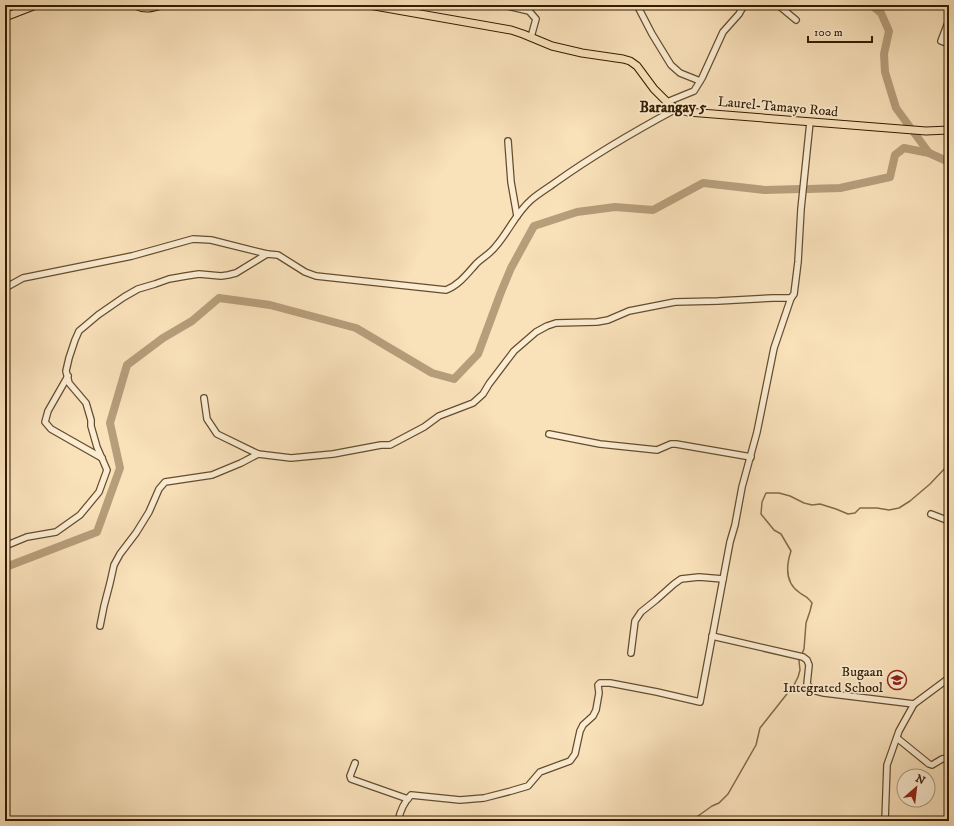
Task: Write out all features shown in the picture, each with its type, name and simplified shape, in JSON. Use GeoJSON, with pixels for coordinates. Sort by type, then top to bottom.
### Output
{"type":"FeatureCollection","features":[{"type":"Feature","properties":{"kind":"main road"},"geometry":{"type":"LineString","coordinates":[[5,17],[36,5]]}},
{"type":"Feature","properties":{"kind":"main road"},"geometry":{"type":"LineString","coordinates":[[135,5],[141,8],[152,9],[162,5]]}},
{"type":"Feature","properties":{"kind":"main road"},"geometry":{"type":"LineString","coordinates":[[369,5],[511,30],[552,46],[582,53],[630,61],[637,66],[654,89],[676,109]]}},
{"type":"Feature","properties":{"kind":"main road","name":"Laurel-Tamayo Road"},"geometry":{"type":"LineString","coordinates":[[676,109],[688,112],[926,131],[949,130]]}},
{"type":"Feature","properties":{"kind":"street"},"geometry":{"type":"LineString","coordinates":[[503,5],[529,11],[536,19],[532,37]]}},
{"type":"Feature","properties":{"kind":"street"},"geometry":{"type":"LineString","coordinates":[[637,5],[652,34],[671,65],[680,73],[700,81]]}},
{"type":"Feature","properties":{"kind":"street"},"geometry":{"type":"LineString","coordinates":[[668,102],[694,91],[723,32],[739,14],[744,5]]}},
{"type":"Feature","properties":{"kind":"street"},"geometry":{"type":"LineString","coordinates":[[778,5],[796,20]]}},
{"type":"Feature","properties":{"kind":"street"},"geometry":{"type":"LineString","coordinates":[[949,20],[941,41],[949,44]]}},
{"type":"Feature","properties":{"kind":"street"},"geometry":{"type":"LineString","coordinates":[[5,288],[23,278],[132,256],[193,239],[211,240],[267,254],[278,255],[305,272],[316,276],[446,290],[452,288],[460,281],[496,246],[517,216],[532,199],[569,173],[650,123],[676,109]]}},
{"type":"Feature","properties":{"kind":"street"},"geometry":{"type":"LineString","coordinates":[[398,821],[411,795],[460,800],[484,798],[511,792],[528,786],[540,772],[570,761],[575,754],[580,731],[593,716],[596,710],[599,693],[598,685],[600,683],[610,683],[700,702],[730,542],[742,487],[751,457],[774,348],[790,298],[794,294],[810,122]]}},
{"type":"Feature","properties":{"kind":"street"},"geometry":{"type":"LineString","coordinates":[[508,141],[511,182],[517,216]]}},
{"type":"Feature","properties":{"kind":"street"},"geometry":{"type":"LineString","coordinates":[[5,546],[27,537],[56,532],[80,515],[99,492],[107,470],[95,441],[86,403],[69,383],[66,371],[68,358],[79,331],[98,315],[138,289],[169,279],[199,274],[221,276],[236,273],[267,254]]}},
{"type":"Feature","properties":{"kind":"street"},"geometry":{"type":"LineString","coordinates":[[204,398],[207,419],[218,434],[258,454],[291,458],[333,454],[381,445],[390,445],[424,427],[438,416],[473,403],[483,394],[514,351],[536,332],[547,326],[556,323],[597,322],[608,320],[630,311],[675,302],[790,298]]}},
{"type":"Feature","properties":{"kind":"street"},"geometry":{"type":"LineString","coordinates":[[68,376],[48,411],[45,422],[51,429],[103,459]]}},
{"type":"Feature","properties":{"kind":"street"},"geometry":{"type":"LineString","coordinates":[[549,434],[600,444],[657,450],[671,444],[676,444],[751,457]]}},
{"type":"Feature","properties":{"kind":"street"},"geometry":{"type":"LineString","coordinates":[[100,626],[114,565],[149,512],[159,489],[165,482],[212,475],[258,454]]}},
{"type":"Feature","properties":{"kind":"street"},"geometry":{"type":"LineString","coordinates":[[931,514],[949,521]]}},
{"type":"Feature","properties":{"kind":"street"},"geometry":{"type":"LineString","coordinates":[[631,653],[635,621],[640,612],[674,584],[682,579],[699,577],[723,579]]}},
{"type":"Feature","properties":{"kind":"street"},"geometry":{"type":"LineString","coordinates":[[712,636],[803,656],[808,660],[809,666],[807,684],[812,690],[824,693],[914,704]]}},
{"type":"Feature","properties":{"kind":"street"},"geometry":{"type":"LineString","coordinates":[[885,821],[887,765],[899,731],[914,704],[949,678]]}},
{"type":"Feature","properties":{"kind":"street"},"geometry":{"type":"LineString","coordinates":[[896,738],[929,764],[932,765],[942,759],[949,758]]}},
{"type":"Feature","properties":{"kind":"street"},"geometry":{"type":"LineString","coordinates":[[355,763],[350,776],[351,779],[408,799]]}},
{"type":"Feature","properties":{"kind":"waterway"},"geometry":{"type":"LineString","coordinates":[[871,5],[881,13],[889,31],[884,54],[885,72],[896,108],[929,153],[949,162]]}},
{"type":"Feature","properties":{"kind":"waterway"},"geometry":{"type":"LineString","coordinates":[[808,189],[840,188],[890,177],[895,155],[904,148],[929,153]]}},
{"type":"Feature","properties":{"kind":"waterway"},"geometry":{"type":"LineString","coordinates":[[5,566],[97,532],[120,468],[110,423],[127,365],[163,338],[192,321],[219,298],[270,305],[356,328],[432,373],[454,379],[478,354],[511,268],[534,226],[577,212],[615,207],[653,210],[703,183],[765,190],[800,189]]}},
{"type":"Feature","properties":{"kind":"waterway"},"geometry":{"type":"LineString","coordinates":[[691,821],[712,806],[719,803],[728,794],[756,745],[760,728],[794,685],[800,670],[799,661],[804,649],[806,623],[812,603],[795,589],[789,579],[788,562],[791,551],[781,534],[774,530],[761,514],[762,502],[766,493],[779,493],[790,496],[804,503],[812,505],[820,504],[848,514],[855,513],[860,508],[889,510],[899,508],[910,501],[930,484],[948,465],[949,462]]}},
{"type":"Feature","properties":{"kind":"place","name":"Bugaan Integrated School"},"geometry":{"type":"Point","coordinates":[897,680]}},
{"type":"Feature","properties":{"kind":"district","name":"Barangay 5"},"geometry":{"type":"Point","coordinates":[673,107]}}]}
